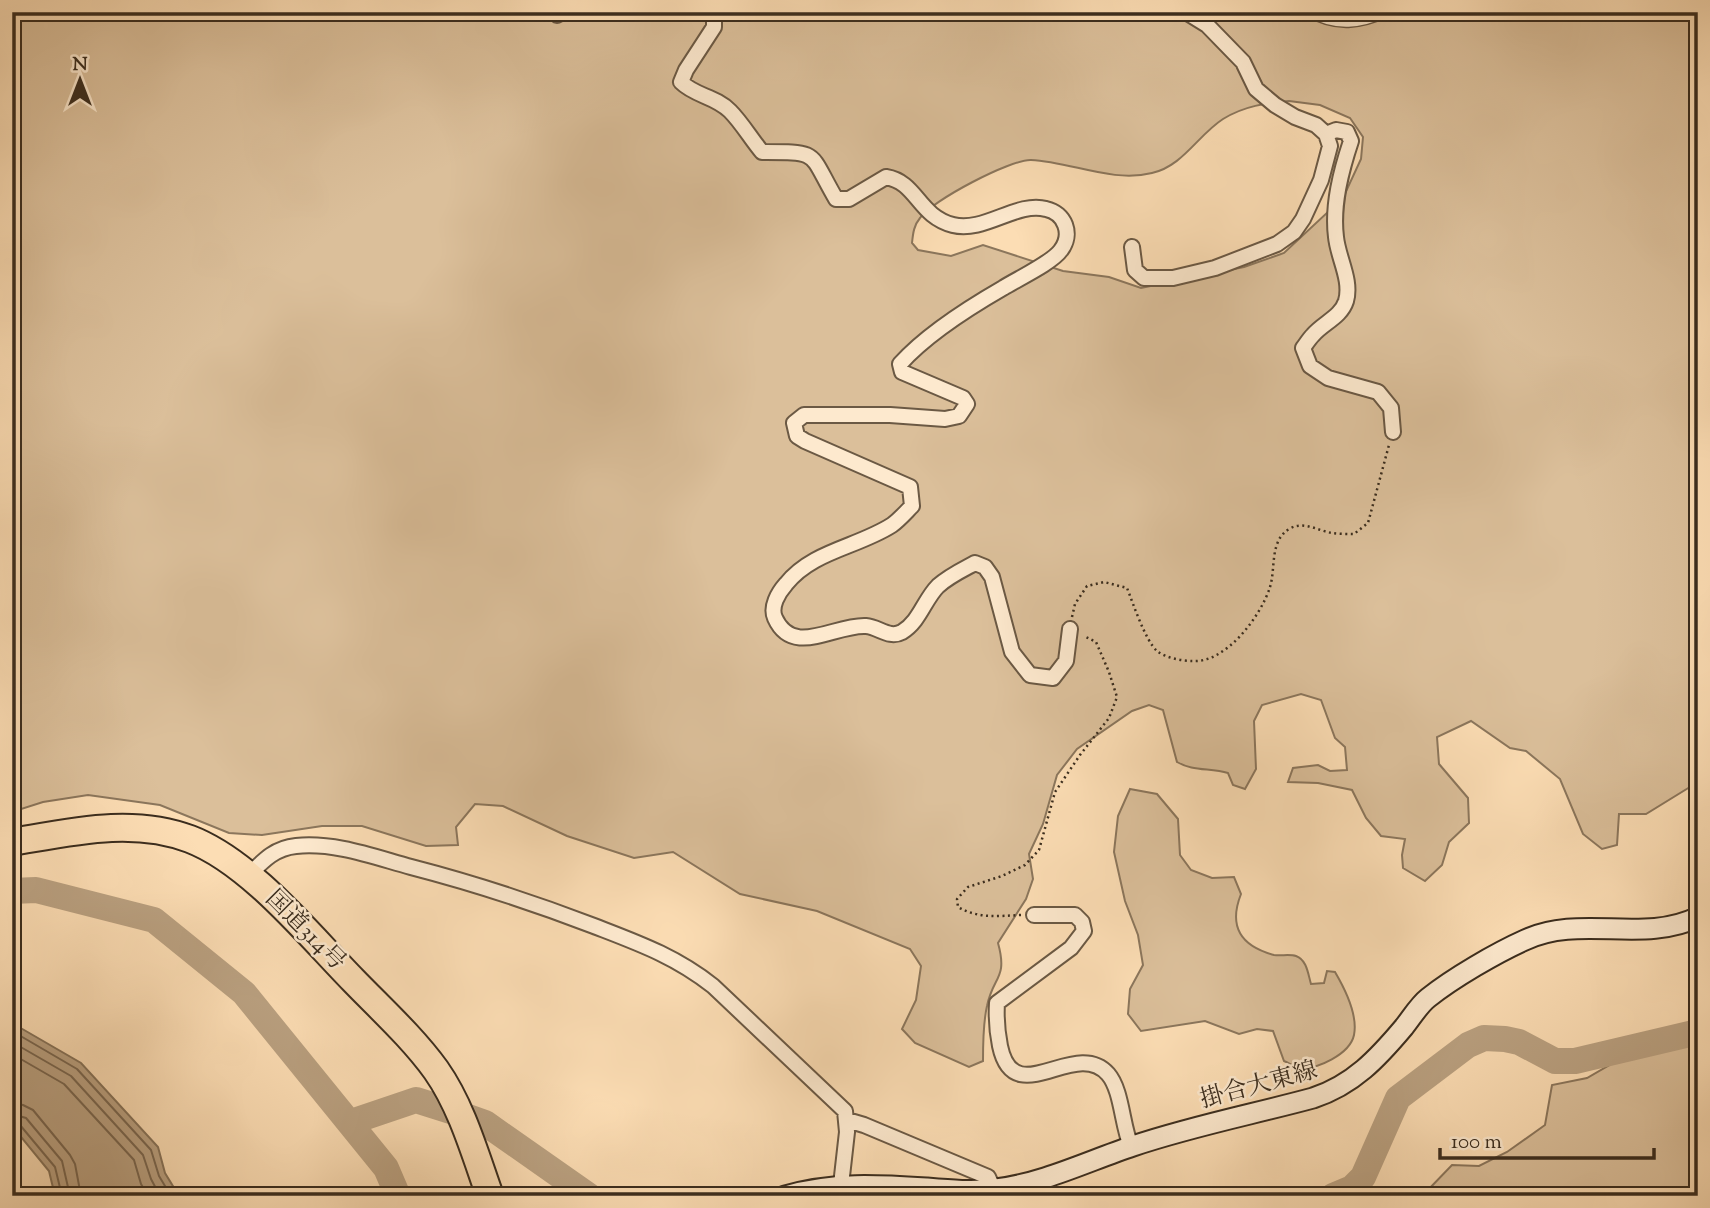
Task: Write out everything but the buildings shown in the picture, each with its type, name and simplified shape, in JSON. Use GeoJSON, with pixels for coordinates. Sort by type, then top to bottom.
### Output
{"type":"FeatureCollection","features":[{"type":"Feature","properties":{"kind":"highway","name":"国道314号"},"geometry":{"type":"LineString","coordinates":[[12,842],[111,827],[149,829],[189,839],[216,852],[275,899],[409,1038],[435,1070],[452,1097],[490,1196]]}},
{"type":"Feature","properties":{"kind":"main road","name":"掛合大東線"},"geometry":{"type":"LineString","coordinates":[[785,1196],[841,1185],[994,1193],[1027,1184],[1131,1146],[1336,1090],[1354,1079],[1391,1042],[1426,999],[1470,971],[1538,934],[1577,928],[1645,930],[1671,927],[1698,917]]}},
{"type":"Feature","properties":{"kind":"street"},"geometry":{"type":"LineString","coordinates":[[714,12],[714,27],[681,82],[690,92],[710,97],[730,111],[762,152],[804,152],[814,158],[836,200],[849,200],[886,177],[900,179],[932,217],[952,225],[968,228],[1043,208],[1056,212],[1066,222],[1067,237],[1061,251],[915,347],[900,364],[902,373],[962,398],[967,404],[960,416],[945,419],[890,415],[804,415],[794,423],[797,436],[805,441],[910,487],[912,506],[892,524],[803,566],[784,586],[774,605],[774,616],[786,634],[799,639],[838,629],[867,626],[889,634],[900,633],[915,621],[937,587],[975,563],[985,567],[992,577],[1012,652],[1030,675],[1053,678],[1066,661],[1070,629]]}},
{"type":"Feature","properties":{"kind":"street"},"geometry":{"type":"LineString","coordinates":[[1132,247],[1135,270],[1144,278],[1173,278],[1215,268],[1277,244],[1294,232],[1308,209],[1321,180],[1330,146],[1326,134],[1316,125],[1275,105],[1256,89],[1243,62],[1207,25],[1186,12]]}},
{"type":"Feature","properties":{"kind":"street"},"geometry":{"type":"LineString","coordinates":[[1326,134],[1336,130],[1347,132],[1351,141],[1342,168],[1336,227],[1348,288],[1346,303],[1335,318],[1313,334],[1303,348],[1310,366],[1328,378],[1378,392],[1391,408],[1393,432]]}},
{"type":"Feature","properties":{"kind":"street"},"geometry":{"type":"LineString","coordinates":[[248,876],[272,852],[295,846],[336,847],[462,880],[534,903],[658,951],[689,967],[713,986],[845,1111],[847,1120],[841,1185]]}},
{"type":"Feature","properties":{"kind":"street"},"geometry":{"type":"LineString","coordinates":[[1034,915],[1075,915],[1082,922],[1084,931],[1071,948],[997,1003],[995,1022],[1003,1061],[1012,1072],[1025,1076],[1084,1063],[1097,1065],[1108,1074],[1115,1085],[1125,1133],[1131,1146]]}},
{"type":"Feature","properties":{"kind":"street"},"geometry":{"type":"LineString","coordinates":[[847,1120],[988,1177],[994,1193]]}},
{"type":"Feature","properties":{"kind":"lane"},"geometry":{"type":"LineString","coordinates":[[1307,12],[1340,24],[1367,22],[1390,12]]}},
{"type":"Feature","properties":{"kind":"path"},"geometry":{"type":"LineString","coordinates":[[1034,915],[972,915],[958,907],[957,899],[968,887],[1025,865],[1039,850],[1055,792],[1109,718],[1117,697],[1096,642],[1070,629],[1075,604],[1087,586],[1104,582],[1127,588],[1143,626],[1157,650],[1180,660],[1200,662],[1222,653],[1246,631],[1270,587],[1274,553],[1290,528],[1304,525],[1332,533],[1354,534],[1368,523],[1393,432]]}},
{"type":"Feature","properties":{"kind":"shaded area"},"geometry":{"type":"Polygon","coordinates":[[[12,12],[1698,12],[1698,782],[1646,814],[1619,814],[1617,845],[1602,849],[1583,834],[1560,779],[1526,751],[1510,748],[1471,721],[1437,737],[1439,764],[1468,798],[1469,823],[1449,842],[1442,865],[1425,881],[1403,868],[1405,839],[1381,836],[1366,818],[1352,790],[1318,783],[1288,782],[1293,768],[1318,765],[1330,771],[1347,770],[1345,747],[1335,738],[1321,700],[1301,694],[1262,705],[1254,721],[1256,769],[1245,789],[1233,785],[1228,773],[1189,767],[1177,762],[1163,710],[1149,705],[1132,711],[1077,749],[1057,775],[1043,824],[1029,854],[1033,879],[1026,899],[998,943],[1001,964],[986,1013],[983,1061],[969,1067],[915,1043],[902,1029],[916,1000],[921,966],[910,949],[817,911],[740,894],[673,852],[634,858],[567,836],[503,806],[475,804],[456,827],[458,845],[426,846],[362,826],[322,826],[262,835],[229,833],[160,805],[88,795],[43,802],[12,812],[12,12]],[[1289,101],[1239,111],[1214,126],[1173,164],[1152,173],[1107,174],[1031,160],[1007,166],[955,192],[927,211],[916,223],[912,243],[918,250],[951,256],[983,245],[1063,271],[1109,277],[1141,288],[1244,267],[1284,253],[1343,198],[1361,159],[1363,137],[1350,118],[1320,105],[1289,101]]]}},
{"type":"Feature","properties":{"kind":"shaded area"},"geometry":{"type":"Polygon","coordinates":[[[1130,789],[1157,794],[1178,819],[1180,855],[1191,870],[1212,878],[1234,877],[1241,894],[1237,906],[1237,925],[1246,940],[1274,955],[1294,955],[1300,958],[1311,984],[1324,983],[1327,971],[1335,972],[1350,1002],[1355,1027],[1351,1042],[1340,1054],[1315,1066],[1299,1068],[1284,1061],[1273,1031],[1257,1029],[1239,1034],[1205,1021],[1141,1031],[1128,1014],[1130,989],[1143,965],[1138,935],[1125,901],[1114,852],[1118,816],[1130,789]]]}},
{"type":"Feature","properties":{"kind":"shaded area"},"geometry":{"type":"Polygon","coordinates":[[[1698,1040],[1698,1196],[1428,1196],[1426,1192],[1452,1165],[1479,1166],[1507,1152],[1545,1125],[1552,1085],[1587,1078],[1620,1059],[1698,1040]]]}},
{"type":"Feature","properties":{"kind":"water"},"geometry":{"type":"Polygon","coordinates":[[[12,1023],[81,1063],[158,1147],[165,1173],[179,1196],[55,1196],[49,1171],[12,1126],[12,1023]]]}},
{"type":"Feature","properties":{"kind":"waterway"},"geometry":{"type":"LineString","coordinates":[[12,891],[36,890],[154,920],[244,993],[386,1168],[398,1196]]}},
{"type":"Feature","properties":{"kind":"waterway"},"geometry":{"type":"LineString","coordinates":[[1333,1196],[1352,1188],[1363,1177],[1398,1098],[1468,1045],[1484,1038],[1505,1039],[1519,1042],[1555,1061],[1575,1061],[1698,1032]]}},
{"type":"Feature","properties":{"kind":"waterway"},"geometry":{"type":"LineString","coordinates":[[351,1122],[416,1100],[485,1123],[589,1196]]}}]}
